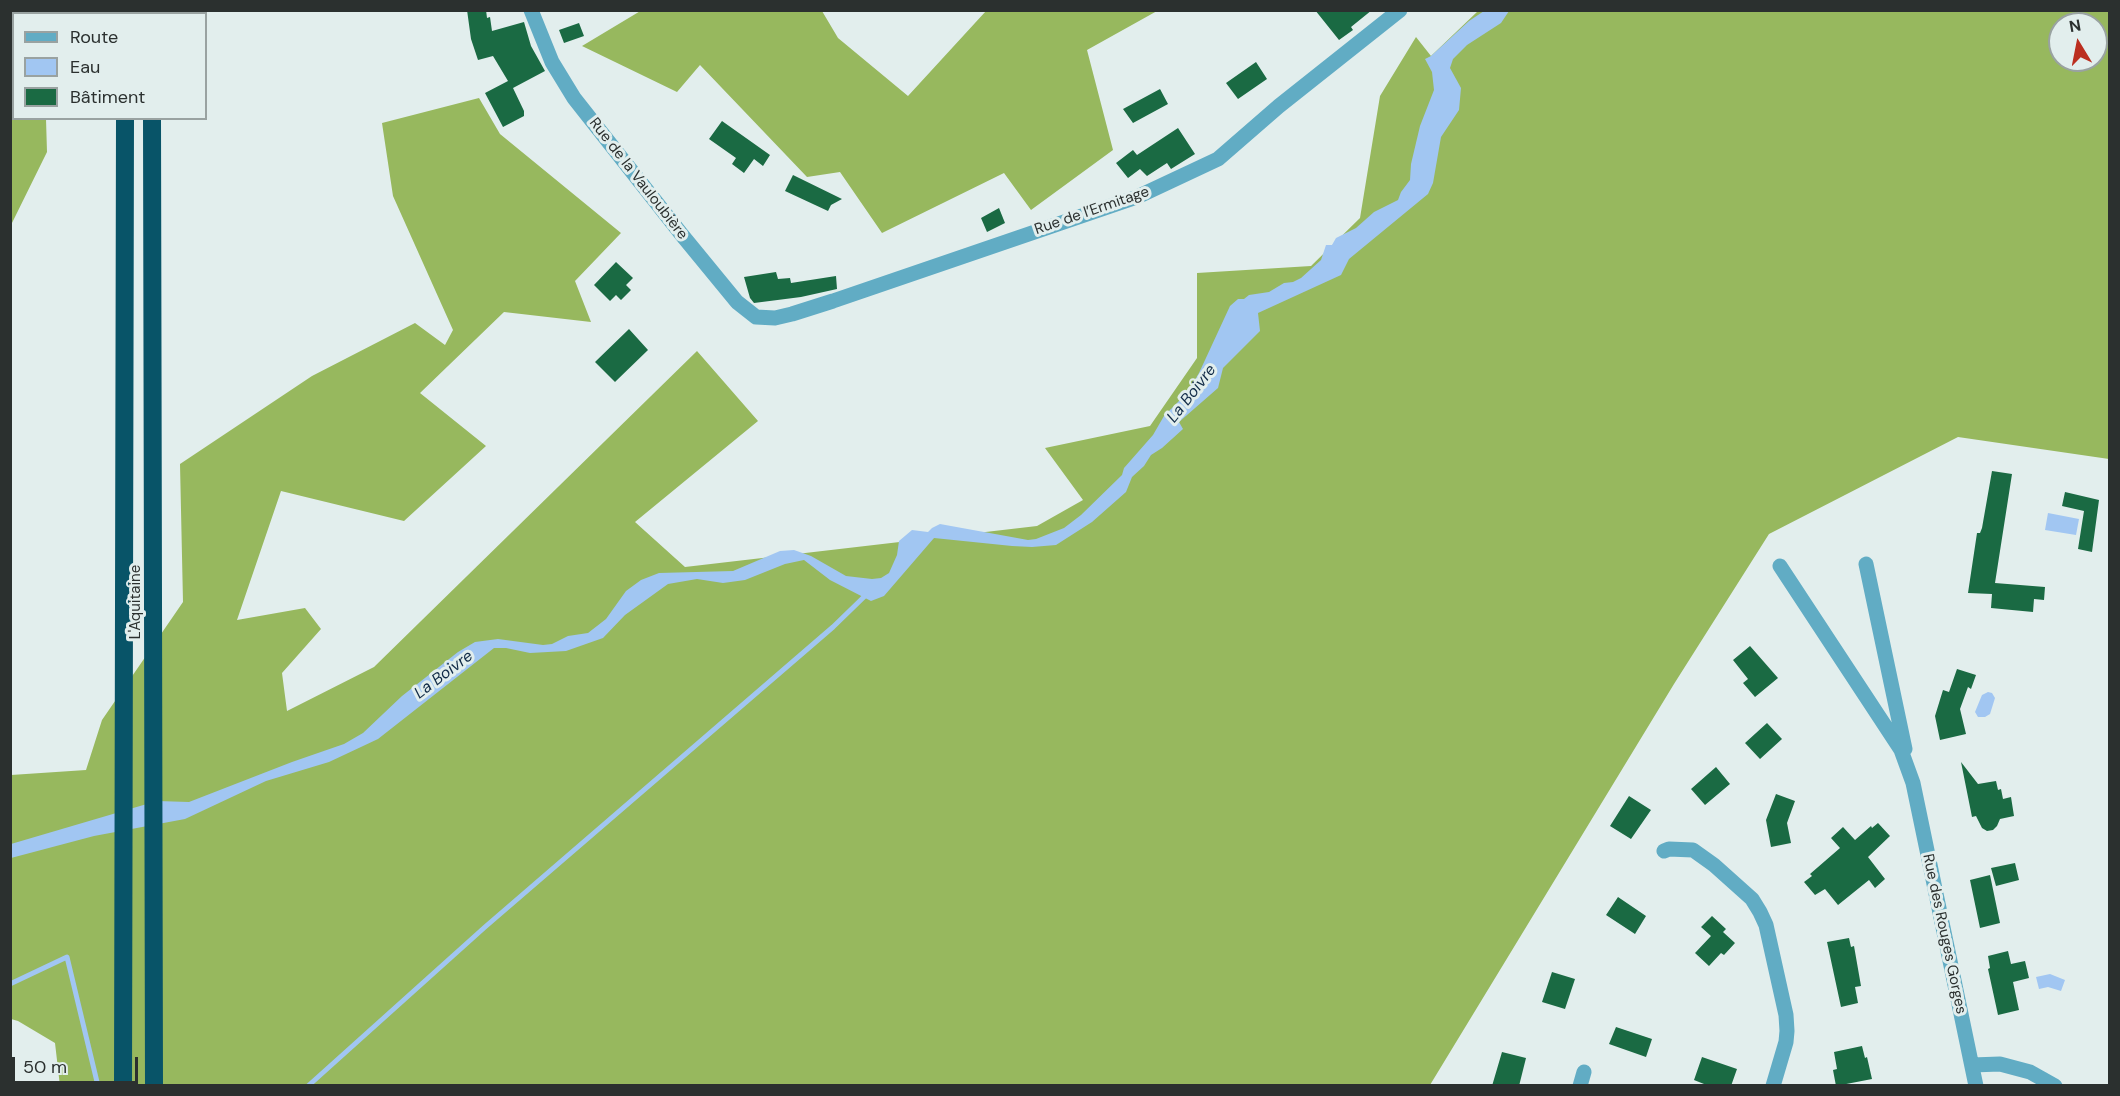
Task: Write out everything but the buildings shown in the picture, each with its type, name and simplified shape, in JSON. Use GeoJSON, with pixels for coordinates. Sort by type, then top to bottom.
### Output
{"type":"FeatureCollection","features":[{"type":"Feature","properties":{"kind":"highway","name":"L'Aquitaine"},"geometry":{"type":"LineString","coordinates":[[123,1086],[125,120]]}},
{"type":"Feature","properties":{"kind":"highway","name":"L'Aquitaine"},"geometry":{"type":"LineString","coordinates":[[152,120],[154,1086]]}},
{"type":"Feature","properties":{"kind":"street","name":"Rue de la Vauloubière"},"geometry":{"type":"LineString","coordinates":[[531,10],[552,62],[574,98],[682,235],[737,302],[756,317],[775,318]]}},
{"type":"Feature","properties":{"kind":"street","name":"Rue de l’Ermitage"},"geometry":{"type":"LineString","coordinates":[[775,318],[844,297],[1137,197],[1218,159],[1279,106],[1400,10]]}},
{"type":"Feature","properties":{"kind":"street","name":"Rue des Rouges Gorges"},"geometry":{"type":"LineString","coordinates":[[1866,564],[1976,1086]]}},
{"type":"Feature","properties":{"kind":"street","name":"Rue des Rouges Gorges"},"geometry":{"type":"LineString","coordinates":[[1780,566],[1901,750],[1913,783]]}},
{"type":"Feature","properties":{"kind":"street"},"geometry":{"type":"LineString","coordinates":[[1664,851],[1669,849],[1693,850],[1714,865],[1752,899],[1763,919],[1787,1031],[1773,1086]]}},
{"type":"Feature","properties":{"kind":"street"},"geometry":{"type":"LineString","coordinates":[[1972,1065],[2000,1064],[2030,1072],[2055,1086]]}},
{"type":"Feature","properties":{"kind":"green space"},"geometry":{"type":"Polygon","coordinates":[[[11,10],[45,11],[12,12],[12,120],[46,120],[47,152],[11,225],[11,10]]]}},
{"type":"Feature","properties":{"kind":"green space"},"geometry":{"type":"Polygon","coordinates":[[[642,10],[822,11],[838,38],[908,96],[986,11],[1157,11],[1087,50],[1113,150],[1031,210],[1004,173],[882,233],[840,172],[807,177],[700,65],[677,92],[582,46],[642,10]]]}},
{"type":"Feature","properties":{"kind":"green space"},"geometry":{"type":"Polygon","coordinates":[[[1478,11],[2109,11],[2109,459],[1958,437],[1769,534],[1674,684],[1430,1085],[60,1086],[55,1043],[11,1019],[11,775],[86,770],[102,720],[183,602],[180,464],[312,376],[415,323],[445,345],[453,330],[393,196],[382,123],[479,98],[500,134],[621,233],[575,281],[591,322],[504,312],[420,393],[486,446],[404,521],[281,491],[237,620],[305,608],[321,629],[282,673],[287,711],[374,667],[697,351],[758,421],[635,522],[685,567],[1037,526],[1083,500],[1045,448],[1150,426],[1197,358],[1197,273],[1311,266],[1360,218],[1380,96],[1416,37],[1431,56],[1478,11]]]}},
{"type":"Feature","properties":{"kind":"water"},"geometry":{"type":"Polygon","coordinates":[[[1484,11],[1509,11],[1501,23],[1467,45],[1453,59],[1450,68],[1461,88],[1459,110],[1441,137],[1433,183],[1428,194],[1349,259],[1341,275],[1258,313],[1260,331],[1223,368],[1218,388],[1179,422],[1183,429],[1151,455],[1144,466],[1132,477],[1126,492],[1092,522],[1056,545],[1012,546],[934,538],[884,596],[871,601],[830,580],[804,560],[785,564],[745,580],[723,583],[697,579],[668,584],[625,615],[603,638],[566,651],[530,653],[494,648],[378,739],[329,762],[266,781],[185,819],[94,836],[11,858],[11,844],[157,801],[189,802],[344,744],[363,733],[402,696],[458,652],[475,642],[498,639],[543,645],[552,644],[568,636],[588,633],[606,619],[626,591],[641,580],[659,573],[733,571],[780,551],[794,550],[811,556],[846,576],[881,578],[889,573],[897,555],[899,541],[912,530],[928,532],[940,524],[1028,540],[1064,528],[1081,515],[1122,475],[1124,468],[1153,435],[1164,416],[1188,392],[1230,306],[1238,299],[1269,292],[1284,283],[1301,278],[1321,260],[1326,245],[1332,245],[1336,238],[1356,228],[1374,212],[1398,200],[1410,180],[1411,164],[1420,126],[1434,90],[1432,72],[1425,59],[1484,11]]]}},
{"type":"Feature","properties":{"kind":"water"},"geometry":{"type":"Polygon","coordinates":[[[2048,513],[2079,519],[2076,535],[2045,530],[2048,513]]]}},
{"type":"Feature","properties":{"kind":"water"},"geometry":{"type":"Polygon","coordinates":[[[1992,693],[1995,698],[1990,714],[1978,717],[1975,712],[1982,695],[1992,693]]]}},
{"type":"Feature","properties":{"kind":"water"},"geometry":{"type":"Polygon","coordinates":[[[2050,974],[2065,980],[2061,991],[2048,987],[2039,989],[2036,977],[2050,974]]]}},
{"type":"Feature","properties":{"kind":"waterway","name":"La Boivre"},"geometry":{"type":"LineString","coordinates":[[308,1086],[485,927],[833,627],[868,593]]}},
{"type":"Feature","properties":{"kind":"waterway","name":"La Boivre"},"geometry":{"type":"LineString","coordinates":[[10,984],[67,957],[98,1086]]}},
{"type":"Feature","properties":{"kind":"waterway","name":"La Boivre"},"geometry":{"type":"LineString","coordinates":[[79,1086],[98,1085]]}}]}
